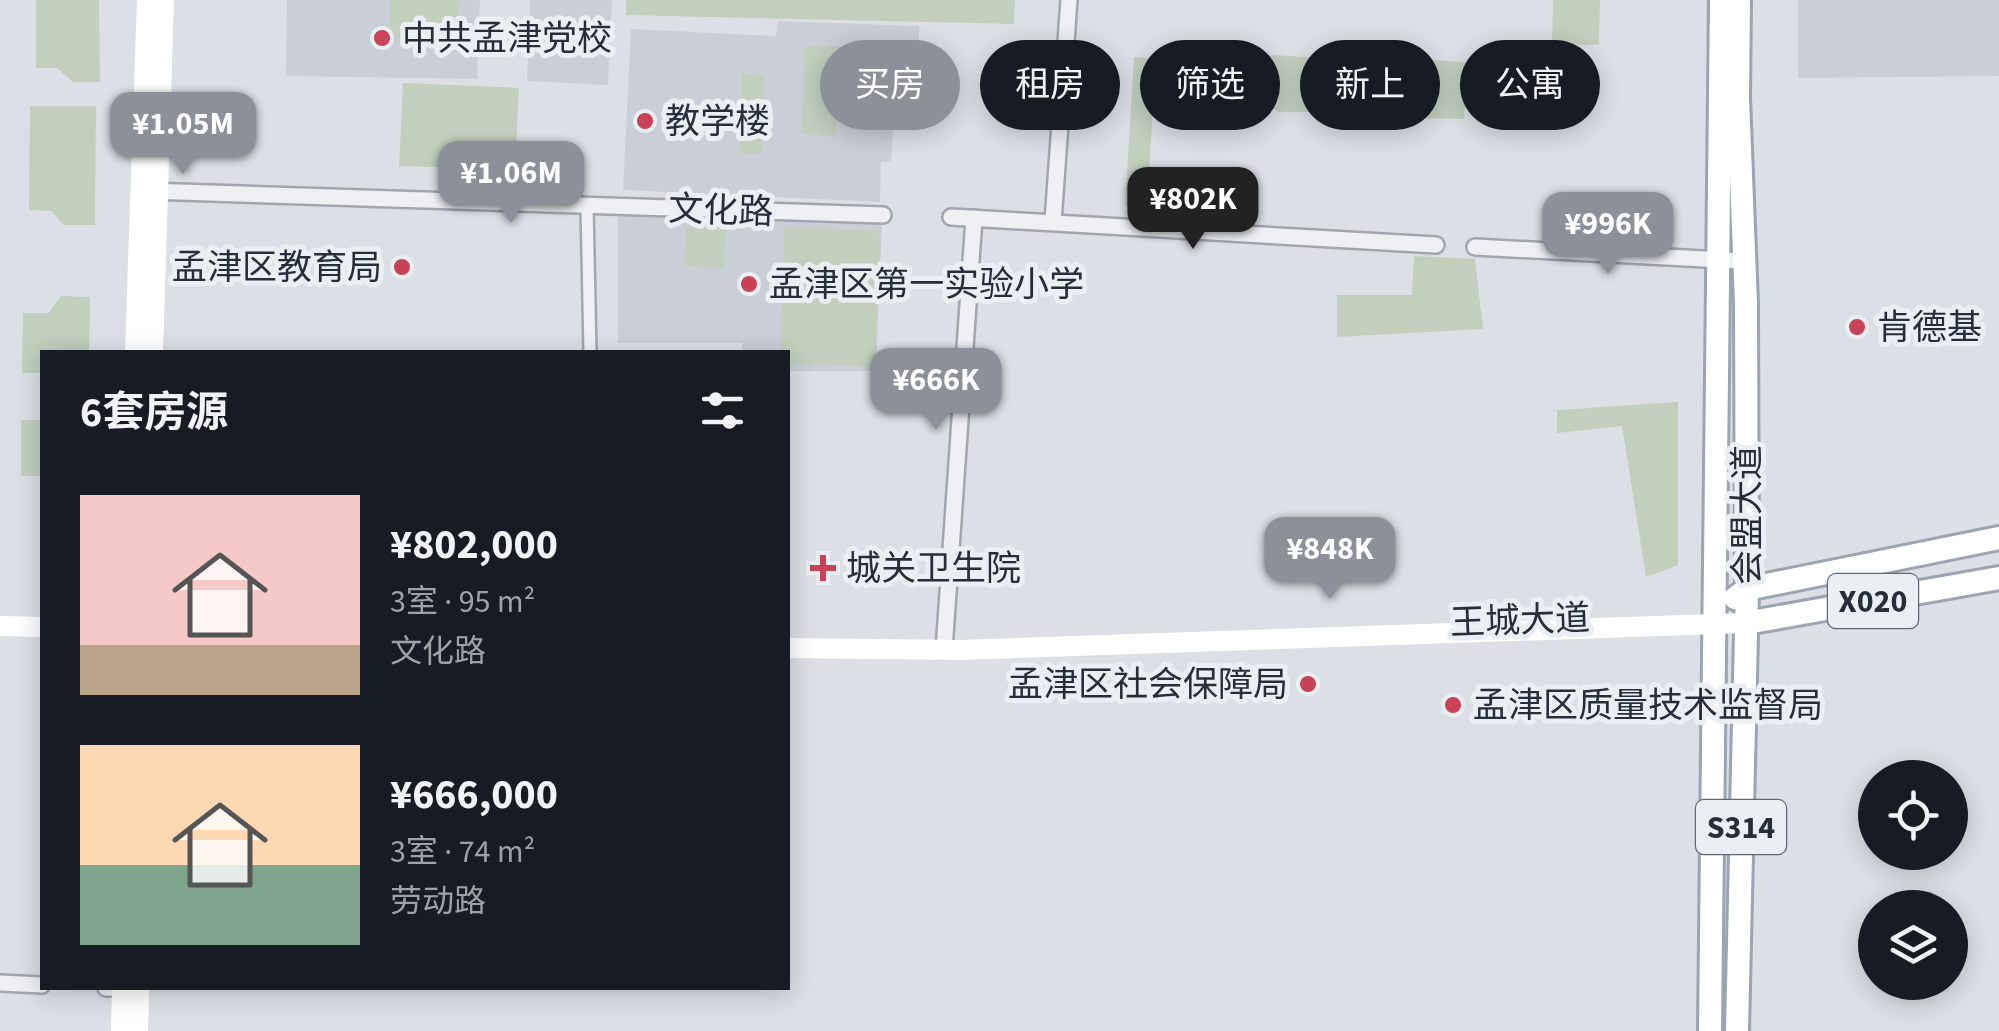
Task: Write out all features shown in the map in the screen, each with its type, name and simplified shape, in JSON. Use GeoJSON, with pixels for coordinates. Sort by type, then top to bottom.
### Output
{"type":"FeatureCollection","features":[{"type":"Feature","properties":{"kind":"main road"},"geometry":{"type":"LineString","coordinates":[[146,0],[153,350]]}},
{"type":"Feature","properties":{"kind":"main road"},"geometry":{"type":"LineString","coordinates":[[135,350],[164,0]]}},
{"type":"Feature","properties":{"kind":"main road","name":"会盟大道"},"geometry":{"type":"LineString","coordinates":[[1722,0],[1732,261],[1746,304],[1747,589],[1737,1031]]}},
{"type":"Feature","properties":{"kind":"main road","name":"会盟大道"},"geometry":{"type":"LineString","coordinates":[[1710,1031],[1716,618],[1739,0]]}},
{"type":"Feature","properties":{"kind":"main road","name":"X020"},"geometry":{"type":"LineString","coordinates":[[1716,618],[1747,589],[1999,538]]}},
{"type":"Feature","properties":{"kind":"main road","name":"王城大道"},"geometry":{"type":"LineString","coordinates":[[790,648],[1716,618],[1746,624],[1999,578]]}},
{"type":"Feature","properties":{"kind":"main road"},"geometry":{"type":"LineString","coordinates":[[0,626],[40,628]]}},
{"type":"Feature","properties":{"kind":"main road"},"geometry":{"type":"LineString","coordinates":[[0,637],[40,638]]}},
{"type":"Feature","properties":{"kind":"main road","name":"王城大道"},"geometry":{"type":"LineString","coordinates":[[790,638],[944,644]]}},
{"type":"Feature","properties":{"kind":"main road"},"geometry":{"type":"LineString","coordinates":[[121,1031],[122,990]]}},
{"type":"Feature","properties":{"kind":"main road"},"geometry":{"type":"LineString","coordinates":[[138,1031],[140,990]]}},
{"type":"Feature","properties":{"kind":"street"},"geometry":{"type":"LineString","coordinates":[[1053,220],[1069,0]]}},
{"type":"Feature","properties":{"kind":"street","name":"文化路"},"geometry":{"type":"LineString","coordinates":[[149,191],[883,215]]}},
{"type":"Feature","properties":{"kind":"street"},"geometry":{"type":"LineString","coordinates":[[586,206],[590,350]]}},
{"type":"Feature","properties":{"kind":"street"},"geometry":{"type":"LineString","coordinates":[[951,218],[1053,220],[1436,245]]}},
{"type":"Feature","properties":{"kind":"street"},"geometry":{"type":"LineString","coordinates":[[944,644],[974,218]]}},
{"type":"Feature","properties":{"kind":"street"},"geometry":{"type":"LineString","coordinates":[[1475,247],[1732,261]]}},
{"type":"Feature","properties":{"kind":"street"},"geometry":{"type":"LineString","coordinates":[[0,983],[40,985]]}},
{"type":"Feature","properties":{"kind":"shaded area","name":"中共孟津党校"},"geometry":{"type":"Polygon","coordinates":[[[287,0],[480,0],[477,79],[286,76],[287,0]]]}},
{"type":"Feature","properties":{"kind":"shaded area"},"geometry":{"type":"Polygon","coordinates":[[[530,0],[612,0],[608,85],[527,81],[530,0]]]}},
{"type":"Feature","properties":{"kind":"shaded area"},"geometry":{"type":"Polygon","coordinates":[[[1798,0],[1999,0],[1999,76],[1798,78],[1798,0]]]}},
{"type":"Feature","properties":{"kind":"shaded area"},"geometry":{"type":"Polygon","coordinates":[[[778,21],[919,26],[919,40],[820,40],[820,130],[893,130],[891,162],[881,162],[880,202],[623,190],[631,29],[776,36],[778,21]]]}},
{"type":"Feature","properties":{"kind":"shaded area","name":"孟津区第一实验小学"},"geometry":{"type":"Polygon","coordinates":[[[618,212],[882,224],[876,371],[790,371],[790,350],[742,350],[742,343],[618,343],[618,212]]]}},
{"type":"Feature","properties":{"kind":"green space"},"geometry":{"type":"Polygon","coordinates":[[[36,0],[99,0],[100,82],[73,82],[57,68],[36,68],[36,0]]]}},
{"type":"Feature","properties":{"kind":"green space"},"geometry":{"type":"Polygon","coordinates":[[[391,0],[459,0],[458,41],[390,39],[391,0]]]}},
{"type":"Feature","properties":{"kind":"green space"},"geometry":{"type":"Polygon","coordinates":[[[626,0],[1015,0],[1014,24],[626,15],[626,0]]]}},
{"type":"Feature","properties":{"kind":"green space"},"geometry":{"type":"Polygon","coordinates":[[[1553,0],[1600,0],[1599,40],[1552,40],[1553,0]]]}},
{"type":"Feature","properties":{"kind":"green space"},"geometry":{"type":"Polygon","coordinates":[[[805,46],[820,46],[820,130],[836,130],[836,136],[801,134],[805,46]]]}},
{"type":"Feature","properties":{"kind":"green space"},"geometry":{"type":"Polygon","coordinates":[[[1280,56],[1300,57],[1300,112],[1280,112],[1280,56]]]}},
{"type":"Feature","properties":{"kind":"green space"},"geometry":{"type":"Polygon","coordinates":[[[1134,57],[1140,57],[1140,130],[1152,130],[1147,207],[1125,205],[1134,57]]]}},
{"type":"Feature","properties":{"kind":"green space"},"geometry":{"type":"Polygon","coordinates":[[[1440,61],[1460,62],[1460,119],[1440,119],[1440,61]]]}},
{"type":"Feature","properties":{"kind":"green space"},"geometry":{"type":"Polygon","coordinates":[[[742,74],[764,75],[761,154],[740,153],[742,74]]]}},
{"type":"Feature","properties":{"kind":"green space"},"geometry":{"type":"Polygon","coordinates":[[[403,83],[519,88],[515,170],[399,166],[403,83]]]}},
{"type":"Feature","properties":{"kind":"green space"},"geometry":{"type":"Polygon","coordinates":[[[30,106],[96,106],[95,225],[63,225],[52,211],[29,210],[30,106]]]}},
{"type":"Feature","properties":{"kind":"green space"},"geometry":{"type":"Polygon","coordinates":[[[784,227],[880,231],[875,367],[790,364],[790,350],[780,350],[784,227]]]}},
{"type":"Feature","properties":{"kind":"green space"},"geometry":{"type":"Polygon","coordinates":[[[686,228],[726,230],[724,268],[684,266],[686,228]]]}},
{"type":"Feature","properties":{"kind":"green space"},"geometry":{"type":"Polygon","coordinates":[[[1414,256],[1475,259],[1483,329],[1337,337],[1337,295],[1412,295],[1414,256]]]}},
{"type":"Feature","properties":{"kind":"green space"},"geometry":{"type":"Polygon","coordinates":[[[61,296],[90,297],[89,350],[40,350],[40,373],[22,373],[23,313],[49,313],[61,296]]]}},
{"type":"Feature","properties":{"kind":"green space"},"geometry":{"type":"Polygon","coordinates":[[[1678,402],[1678,565],[1646,577],[1622,426],[1557,433],[1557,410],[1678,402]]]}},
{"type":"Feature","properties":{"kind":"green space"},"geometry":{"type":"Polygon","coordinates":[[[21,420],[40,420],[40,476],[21,476],[21,420]]]}},
{"type":"Feature","properties":{"kind":"place","name":"中共孟津党校"},"geometry":{"type":"Point","coordinates":[382,38]}},
{"type":"Feature","properties":{"kind":"place","name":"教学楼"},"geometry":{"type":"Point","coordinates":[645,121]}},
{"type":"Feature","properties":{"kind":"place","name":"孟津区教育局"},"geometry":{"type":"Point","coordinates":[402,267]}},
{"type":"Feature","properties":{"kind":"place","name":"孟津区第一实验小学"},"geometry":{"type":"Point","coordinates":[749,284]}},
{"type":"Feature","properties":{"kind":"place","name":"肯德基"},"geometry":{"type":"Point","coordinates":[1857,327]}},
{"type":"Feature","properties":{"kind":"place","name":"城关卫生院"},"geometry":{"type":"Point","coordinates":[823,568]}},
{"type":"Feature","properties":{"kind":"place","name":"孟津区社会保障局"},"geometry":{"type":"Point","coordinates":[1308,684]}},
{"type":"Feature","properties":{"kind":"place","name":"孟津区质量技术监督局"},"geometry":{"type":"Point","coordinates":[1453,705]}}]}
